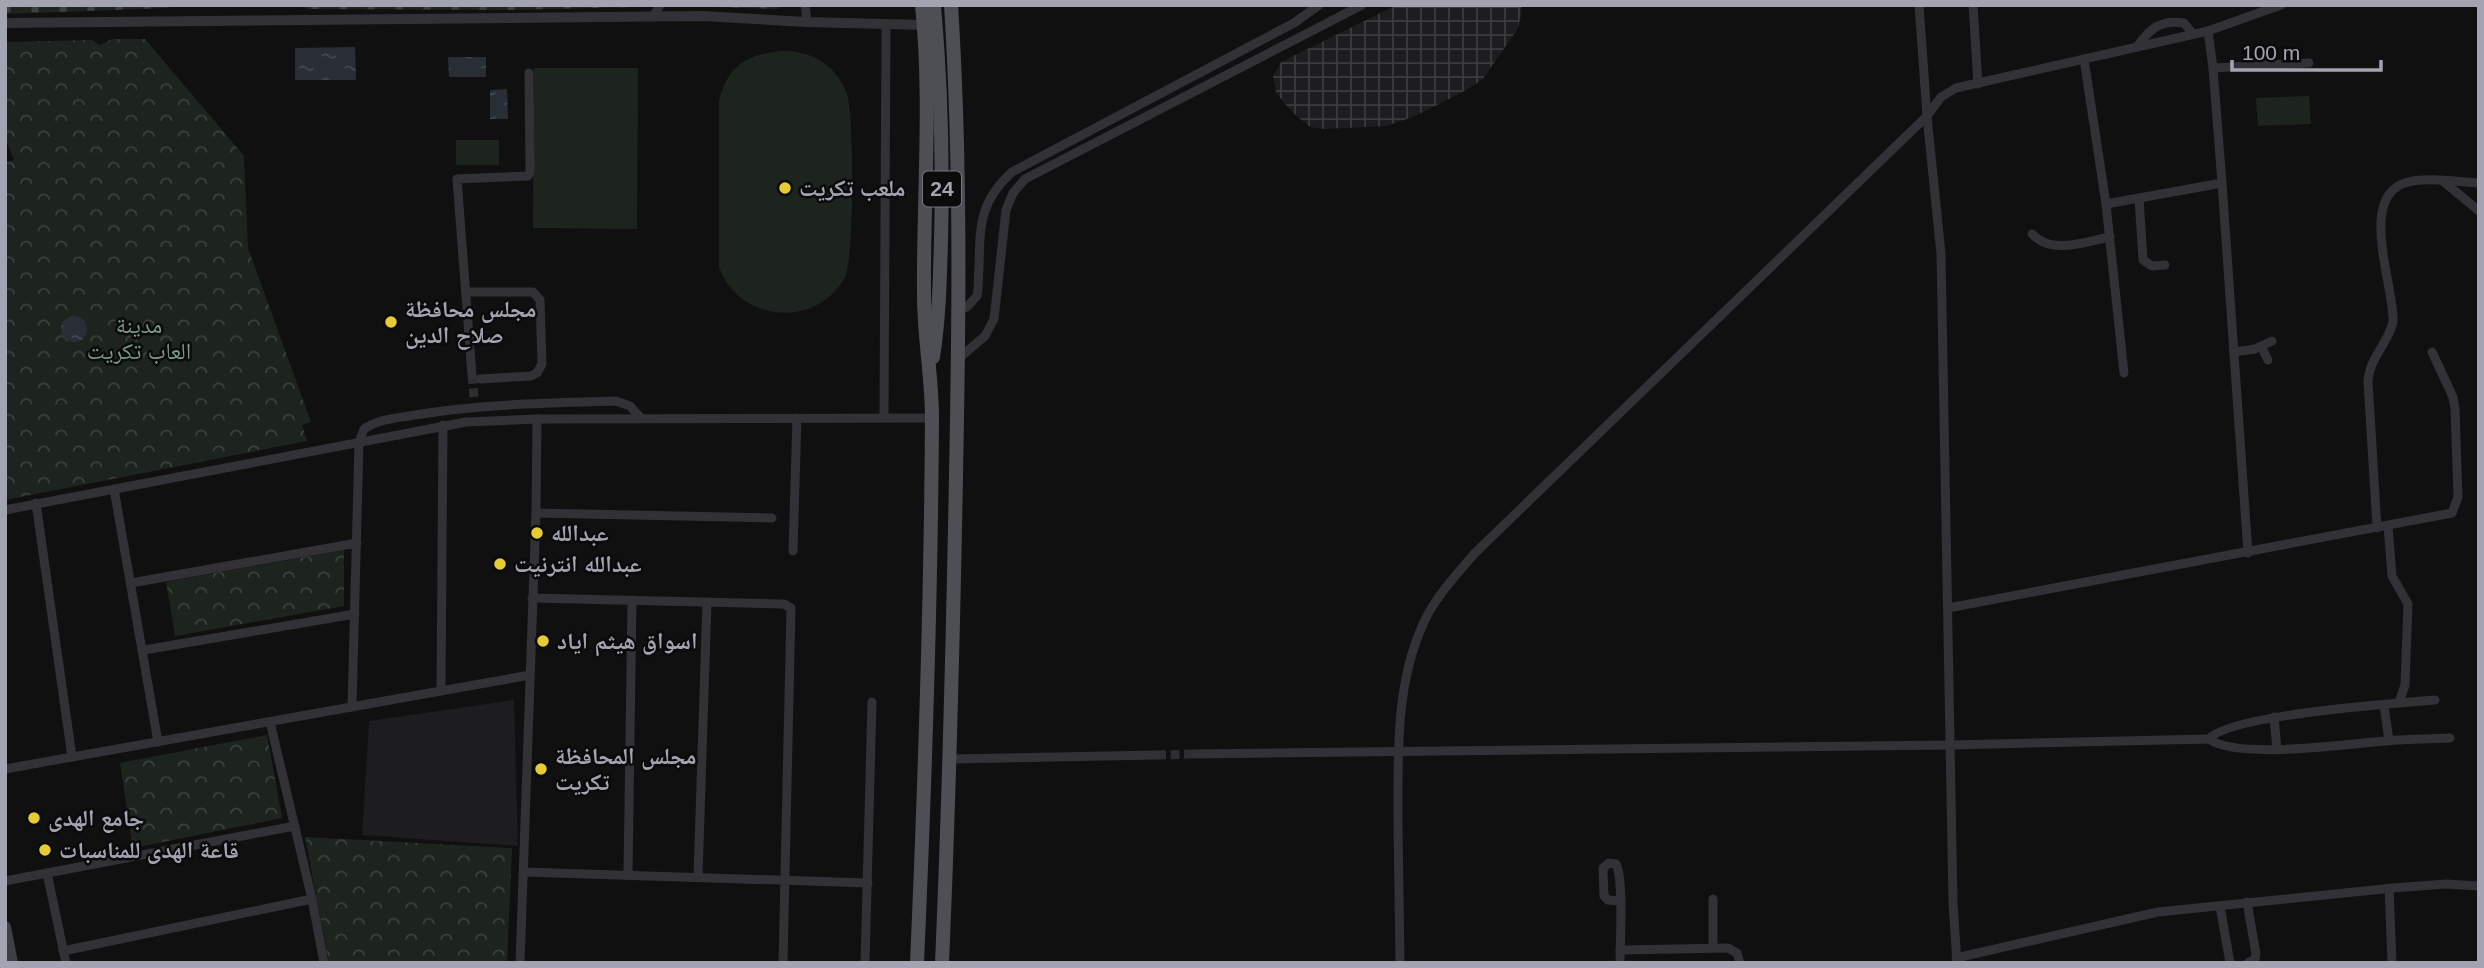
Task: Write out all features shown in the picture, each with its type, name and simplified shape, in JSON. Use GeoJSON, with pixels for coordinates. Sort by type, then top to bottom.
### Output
{"type":"FeatureCollection","features":[{"type":"Feature","properties":{"kind":"main road"},"geometry":{"type":"LineString","coordinates":[[917,963],[925,774],[932,418],[923,295],[927,197],[922,5]]}},
{"type":"Feature","properties":{"kind":"main road","name":"24"},"geometry":{"type":"LineString","coordinates":[[930,372],[939,312],[942,192],[941,96],[934,5]]}},
{"type":"Feature","properties":{"kind":"main road"},"geometry":{"type":"LineString","coordinates":[[942,963],[951,767],[958,359],[957,121],[951,5]]}},
{"type":"Feature","properties":{"kind":"main road"},"geometry":{"type":"LineString","coordinates":[[925,774],[951,767]]}},
{"type":"Feature","properties":{"kind":"main road"},"geometry":{"type":"LineString","coordinates":[[5,927],[12,963]]}},
{"type":"Feature","properties":{"kind":"street"},"geometry":{"type":"LineString","coordinates":[[653,17],[660,5]]}},
{"type":"Feature","properties":{"kind":"street"},"geometry":{"type":"LineString","coordinates":[[805,5],[807,22]]}},
{"type":"Feature","properties":{"kind":"street"},"geometry":{"type":"LineString","coordinates":[[958,309],[967,307],[977,296],[980,227],[984,211],[1000,183],[1012,172],[1294,23],[1318,5]]}},
{"type":"Feature","properties":{"kind":"street"},"geometry":{"type":"LineString","coordinates":[[958,359],[985,335],[994,319],[1006,210],[1013,193],[1025,179],[1362,5]]}},
{"type":"Feature","properties":{"kind":"street"},"geometry":{"type":"LineString","coordinates":[[1919,5],[1941,254],[1956,960],[2158,912],[2389,888],[2446,884],[2479,886]]}},
{"type":"Feature","properties":{"kind":"street"},"geometry":{"type":"LineString","coordinates":[[1973,5],[1978,84]]}},
{"type":"Feature","properties":{"kind":"street"},"geometry":{"type":"LineString","coordinates":[[1400,963],[1398,751],[1405,690],[1415,643],[1425,619],[1475,553],[1927,117],[1941,97],[1948,92],[2207,31],[2281,5]]}},
{"type":"Feature","properties":{"kind":"street"},"geometry":{"type":"LineString","coordinates":[[5,23],[736,17],[924,25]]}},
{"type":"Feature","properties":{"kind":"street"},"geometry":{"type":"LineString","coordinates":[[2137,47],[2150,29],[2174,21],[2184,23],[2192,33]]}},
{"type":"Feature","properties":{"kind":"street"},"geometry":{"type":"LineString","coordinates":[[884,417],[886,25]]}},
{"type":"Feature","properties":{"kind":"street"},"geometry":{"type":"LineString","coordinates":[[2207,31],[2213,68],[2248,553]]}},
{"type":"Feature","properties":{"kind":"street"},"geometry":{"type":"LineString","coordinates":[[2084,59],[2106,204],[2124,373]]}},
{"type":"Feature","properties":{"kind":"street"},"geometry":{"type":"LineString","coordinates":[[2213,68],[2309,63]]}},
{"type":"Feature","properties":{"kind":"street"},"geometry":{"type":"LineString","coordinates":[[466,292],[537,294],[540,300],[540,371],[531,376],[476,377],[466,292],[457,179],[528,176],[529,73]]}},
{"type":"Feature","properties":{"kind":"street"},"geometry":{"type":"LineString","coordinates":[[2399,703],[2405,685],[2408,604],[2392,576],[2383,527],[2368,374],[2370,365],[2390,332],[2394,314],[2383,251],[2381,217],[2388,197],[2398,186],[2411,181],[2479,183]]}},
{"type":"Feature","properties":{"kind":"street"},"geometry":{"type":"LineString","coordinates":[[2443,181],[2479,211]]}},
{"type":"Feature","properties":{"kind":"street"},"geometry":{"type":"LineString","coordinates":[[2106,204],[2222,183]]}},
{"type":"Feature","properties":{"kind":"street"},"geometry":{"type":"LineString","coordinates":[[2139,198],[2143,260],[2152,266],[2165,265]]}},
{"type":"Feature","properties":{"kind":"street"},"geometry":{"type":"LineString","coordinates":[[2032,234],[2042,243],[2054,246],[2110,237]]}},
{"type":"Feature","properties":{"kind":"street"},"geometry":{"type":"LineString","coordinates":[[2234,352],[2272,341]]}},
{"type":"Feature","properties":{"kind":"street"},"geometry":{"type":"LineString","coordinates":[[2261,346],[2268,360]]}},
{"type":"Feature","properties":{"kind":"street"},"geometry":{"type":"LineString","coordinates":[[1948,608],[2452,513],[2456,506],[2458,461],[2455,409],[2453,397],[2432,352]]}},
{"type":"Feature","properties":{"kind":"street"},"geometry":{"type":"LineString","coordinates":[[352,707],[359,442],[363,429],[376,422],[474,402],[615,401],[630,406],[641,418]]}},
{"type":"Feature","properties":{"kind":"street"},"geometry":{"type":"LineString","coordinates":[[793,551],[797,418]]}},
{"type":"Feature","properties":{"kind":"street"},"geometry":{"type":"LineString","coordinates":[[5,510],[443,425],[537,419],[932,418]]}},
{"type":"Feature","properties":{"kind":"street"},"geometry":{"type":"LineString","coordinates":[[520,963],[537,419]]}},
{"type":"Feature","properties":{"kind":"street"},"geometry":{"type":"LineString","coordinates":[[441,691],[443,425]]}},
{"type":"Feature","properties":{"kind":"street"},"geometry":{"type":"LineString","coordinates":[[114,489],[158,742]]}},
{"type":"Feature","properties":{"kind":"street"},"geometry":{"type":"LineString","coordinates":[[36,503],[72,757]]}},
{"type":"Feature","properties":{"kind":"street"},"geometry":{"type":"LineString","coordinates":[[536,513],[772,519]]}},
{"type":"Feature","properties":{"kind":"street"},"geometry":{"type":"LineString","coordinates":[[131,583],[357,543]]}},
{"type":"Feature","properties":{"kind":"street"},"geometry":{"type":"LineString","coordinates":[[532,598],[789,606],[782,963]]}},
{"type":"Feature","properties":{"kind":"street"},"geometry":{"type":"LineString","coordinates":[[628,874],[632,600]]}},
{"type":"Feature","properties":{"kind":"street"},"geometry":{"type":"LineString","coordinates":[[698,876],[707,602]]}},
{"type":"Feature","properties":{"kind":"street"},"geometry":{"type":"LineString","coordinates":[[144,650],[355,614]]}},
{"type":"Feature","properties":{"kind":"street"},"geometry":{"type":"LineString","coordinates":[[5,769],[530,675]]}},
{"type":"Feature","properties":{"kind":"street"},"geometry":{"type":"LineString","coordinates":[[2209,739],[2221,731],[2274,717],[2435,700]]}},
{"type":"Feature","properties":{"kind":"street"},"geometry":{"type":"LineString","coordinates":[[865,963],[872,702]]}},
{"type":"Feature","properties":{"kind":"street"},"geometry":{"type":"LineString","coordinates":[[2384,705],[2389,741]]}},
{"type":"Feature","properties":{"kind":"street"},"geometry":{"type":"LineString","coordinates":[[2274,717],[2277,750]]}},
{"type":"Feature","properties":{"kind":"street"},"geometry":{"type":"LineString","coordinates":[[270,722],[312,899],[324,963]]}},
{"type":"Feature","properties":{"kind":"street"},"geometry":{"type":"LineString","coordinates":[[1195,754],[1951,746],[2209,739],[2220,745],[2277,750],[2450,738]]}},
{"type":"Feature","properties":{"kind":"street"},"geometry":{"type":"LineString","coordinates":[[951,767],[1157,755]]}},
{"type":"Feature","properties":{"kind":"street"},"geometry":{"type":"LineString","coordinates":[[5,881],[295,826]]}},
{"type":"Feature","properties":{"kind":"street"},"geometry":{"type":"LineString","coordinates":[[524,872],[868,883]]}},
{"type":"Feature","properties":{"kind":"street"},"geometry":{"type":"LineString","coordinates":[[47,873],[66,963]]}},
{"type":"Feature","properties":{"kind":"street"},"geometry":{"type":"LineString","coordinates":[[2389,888],[2392,963]]}},
{"type":"Feature","properties":{"kind":"street"},"geometry":{"type":"LineString","coordinates":[[63,951],[312,899]]}},
{"type":"Feature","properties":{"kind":"street"},"geometry":{"type":"LineString","coordinates":[[1713,899],[1713,948]]}},
{"type":"Feature","properties":{"kind":"street"},"geometry":{"type":"LineString","coordinates":[[1620,901],[1620,963]]}},
{"type":"Feature","properties":{"kind":"street"},"geometry":{"type":"LineString","coordinates":[[2248,902],[2256,954],[2255,959],[2248,963]]}},
{"type":"Feature","properties":{"kind":"street"},"geometry":{"type":"LineString","coordinates":[[2220,906],[2230,963]]}},
{"type":"Feature","properties":{"kind":"street"},"geometry":{"type":"LineString","coordinates":[[1620,950],[1731,949],[1739,956],[1740,963]]}},
{"type":"Feature","properties":{"kind":"shaded area"},"geometry":{"type":"Polygon","coordinates":[[[1397,5],[1521,5],[1522,13],[1517,30],[1482,80],[1413,117],[1386,126],[1325,129],[1310,127],[1292,112],[1276,93],[1273,76],[1281,62],[1397,5]]]}},
{"type":"Feature","properties":{"kind":"shaded area"},"geometry":{"type":"Polygon","coordinates":[[[514,700],[518,846],[362,835],[369,721],[514,700]]]}},
{"type":"Feature","properties":{"kind":"green space"},"geometry":{"type":"Polygon","coordinates":[[[5,5],[170,5],[168,8],[5,14],[5,5]]]}},
{"type":"Feature","properties":{"kind":"green space"},"geometry":{"type":"Polygon","coordinates":[[[298,5],[784,5],[777,9],[682,6],[503,10],[309,9],[298,5]]]}},
{"type":"Feature","properties":{"kind":"green space","name":"مدينة العاب تكريت"},"geometry":{"type":"Polygon","coordinates":[[[112,39],[145,39],[244,156],[248,248],[311,422],[302,425],[307,441],[5,500],[5,163],[14,160],[5,137],[5,42],[92,40],[100,45],[112,39]]]}},
{"type":"Feature","properties":{"kind":"green space","name":"ملعب تكريت"},"geometry":{"type":"Polygon","coordinates":[[[783,51],[803,53],[821,61],[835,73],[846,91],[851,126],[852,184],[850,243],[845,277],[832,294],[816,305],[798,311],[779,312],[760,308],[743,300],[729,286],[719,267],[719,102],[727,79],[741,64],[759,55],[783,51]]]}},
{"type":"Feature","properties":{"kind":"green space"},"geometry":{"type":"Polygon","coordinates":[[[534,68],[638,68],[637,229],[533,228],[534,68]]]}},
{"type":"Feature","properties":{"kind":"green space"},"geometry":{"type":"Polygon","coordinates":[[[2309,96],[2311,124],[2258,126],[2256,98],[2309,96]]]}},
{"type":"Feature","properties":{"kind":"green space"},"geometry":{"type":"Polygon","coordinates":[[[456,140],[499,140],[499,165],[456,165],[456,140]]]}},
{"type":"Feature","properties":{"kind":"green space"},"geometry":{"type":"Polygon","coordinates":[[[344,550],[344,606],[175,636],[166,582],[344,550]]]}},
{"type":"Feature","properties":{"kind":"green space"},"geometry":{"type":"Polygon","coordinates":[[[267,735],[282,818],[133,848],[120,763],[267,735]]]}},
{"type":"Feature","properties":{"kind":"green space"},"geometry":{"type":"Polygon","coordinates":[[[305,837],[512,848],[507,963],[329,963],[305,837]]]}},
{"type":"Feature","properties":{"kind":"water"},"geometry":{"type":"Polygon","coordinates":[[[355,47],[356,80],[295,80],[295,48],[355,47]]]}},
{"type":"Feature","properties":{"kind":"water"},"geometry":{"type":"Polygon","coordinates":[[[448,57],[486,57],[486,77],[449,77],[448,57]]]}},
{"type":"Feature","properties":{"kind":"water"},"geometry":{"type":"Polygon","coordinates":[[[507,89],[508,119],[490,119],[490,90],[507,89]]]}},
{"type":"Feature","properties":{"kind":"water"},"geometry":{"type":"Polygon","coordinates":[[[74,316],[83,320],[87,329],[83,338],[74,342],[65,338],[61,329],[65,320],[74,316]]]}},
{"type":"Feature","properties":{"kind":"tunnel"},"geometry":{"type":"LineString","coordinates":[[472,375],[474,397]]}},
{"type":"Feature","properties":{"kind":"tunnel"},"geometry":{"type":"LineString","coordinates":[[1157,755],[1195,754]]}},
{"type":"Feature","properties":{"kind":"place","name":"ملعب تكريت"},"geometry":{"type":"Point","coordinates":[785,188]}},
{"type":"Feature","properties":{"kind":"place","name":"مجلس محافظة صلاح الدين"},"geometry":{"type":"Point","coordinates":[391,322]}},
{"type":"Feature","properties":{"kind":"place","name":"عبدالله"},"geometry":{"type":"Point","coordinates":[537,533]}},
{"type":"Feature","properties":{"kind":"place","name":"عبدالله انترنيت"},"geometry":{"type":"Point","coordinates":[500,564]}},
{"type":"Feature","properties":{"kind":"place","name":"اسواق هيثم اياد"},"geometry":{"type":"Point","coordinates":[543,641]}},
{"type":"Feature","properties":{"kind":"place","name":"مجلس المحافظة تكريت"},"geometry":{"type":"Point","coordinates":[541,769]}},
{"type":"Feature","properties":{"kind":"place","name":"جامع الهدى"},"geometry":{"type":"Point","coordinates":[34,818]}},
{"type":"Feature","properties":{"kind":"place","name":"قاعة الهدى للمناسبات"},"geometry":{"type":"Point","coordinates":[45,850]}}]}
